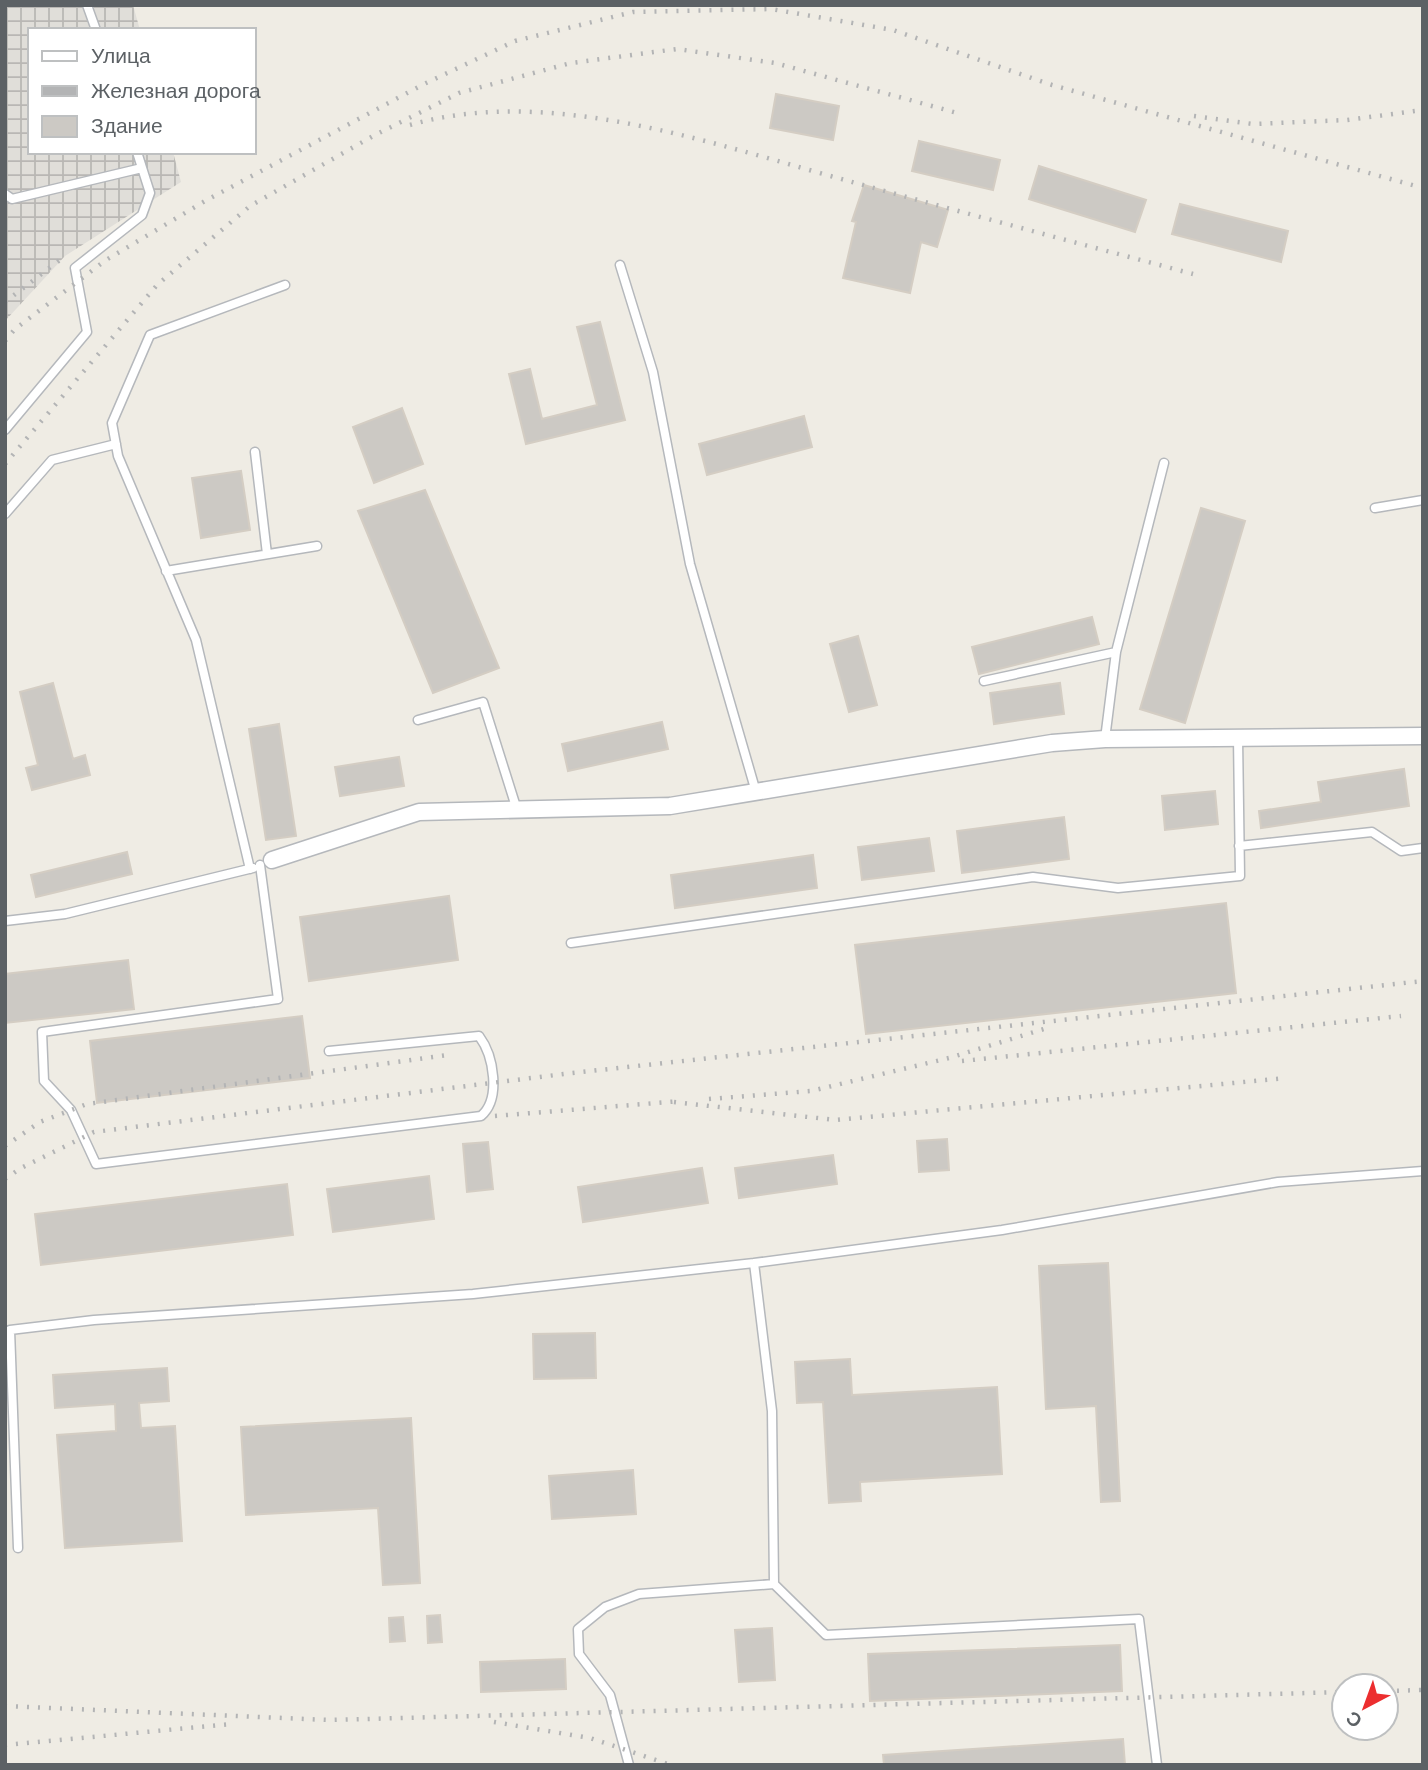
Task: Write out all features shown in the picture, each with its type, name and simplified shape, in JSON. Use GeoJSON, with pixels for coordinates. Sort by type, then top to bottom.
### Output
{"type":"FeatureCollection","features":[{"type":"Feature","properties":{"kind":"street"},"geometry":{"type":"LineString","coordinates":[[266,863],[419,812],[670,806],[1052,743],[1105,739],[1423,736]]}},
{"type":"Feature","properties":{"kind":"lane"},"geometry":{"type":"LineString","coordinates":[[88,5],[95,28]]}},
{"type":"Feature","properties":{"kind":"lane"},"geometry":{"type":"LineString","coordinates":[[5,430],[88,332],[75,268],[142,215],[150,193],[137,154]]}},
{"type":"Feature","properties":{"kind":"lane"},"geometry":{"type":"LineString","coordinates":[[5,194],[12,199],[142,168]]}},
{"type":"Feature","properties":{"kind":"lane"},"geometry":{"type":"LineString","coordinates":[[620,265],[653,372],[690,564],[756,792]]}},
{"type":"Feature","properties":{"kind":"lane"},"geometry":{"type":"LineString","coordinates":[[250,869],[196,640],[118,457],[112,423],[150,335],[285,285]]}},
{"type":"Feature","properties":{"kind":"lane"},"geometry":{"type":"LineString","coordinates":[[5,514],[52,460],[116,444]]}},
{"type":"Feature","properties":{"kind":"lane"},"geometry":{"type":"LineString","coordinates":[[255,452],[267,554]]}},
{"type":"Feature","properties":{"kind":"lane"},"geometry":{"type":"LineString","coordinates":[[1105,739],[1116,652],[1164,463]]}},
{"type":"Feature","properties":{"kind":"lane"},"geometry":{"type":"LineString","coordinates":[[1375,508],[1423,500]]}},
{"type":"Feature","properties":{"kind":"lane"},"geometry":{"type":"LineString","coordinates":[[166,571],[317,546]]}},
{"type":"Feature","properties":{"kind":"lane"},"geometry":{"type":"LineString","coordinates":[[984,681],[1116,652]]}},
{"type":"Feature","properties":{"kind":"lane"},"geometry":{"type":"LineString","coordinates":[[418,720],[483,702],[517,810]]}},
{"type":"Feature","properties":{"kind":"lane"},"geometry":{"type":"LineString","coordinates":[[571,943],[1033,877],[1118,888],[1240,876],[1238,738]]}},
{"type":"Feature","properties":{"kind":"lane"},"geometry":{"type":"LineString","coordinates":[[1240,846],[1372,832],[1401,851],[1423,848]]}},
{"type":"Feature","properties":{"kind":"lane"},"geometry":{"type":"LineString","coordinates":[[5,921],[65,914],[266,863],[278,999],[42,1032],[44,1081],[71,1110],[96,1164],[481,1116],[491,1108],[495,1094],[485,1045],[479,1036],[330,1051]]}},
{"type":"Feature","properties":{"kind":"lane"},"geometry":{"type":"LineString","coordinates":[[18,1548],[10,1330],[108,1319],[473,1294],[1002,1230],[1278,1182],[1423,1171]]}},
{"type":"Feature","properties":{"kind":"lane"},"geometry":{"type":"LineString","coordinates":[[754,1262],[772,1411],[774,1584],[826,1635],[1139,1619],[1157,1765]]}},
{"type":"Feature","properties":{"kind":"lane"},"geometry":{"type":"LineString","coordinates":[[629,1765],[610,1695],[579,1654],[579,1629],[605,1607],[639,1594],[774,1584]]}},
{"type":"Feature","properties":{"kind":"shaded area"},"geometry":{"type":"Polygon","coordinates":[[[5,5],[133,5],[139,28],[28,28],[28,154],[174,154],[181,182],[65,256],[5,321],[5,5]]]}},
{"type":"Feature","properties":{"kind":"building"},"geometry":{"type":"Polygon","coordinates":[[[776,94],[839,106],[833,140],[770,128],[776,94]]]}},
{"type":"Feature","properties":{"kind":"building"},"geometry":{"type":"Polygon","coordinates":[[[919,141],[1000,160],[993,190],[912,171],[919,141]]]}},
{"type":"Feature","properties":{"kind":"building"},"geometry":{"type":"Polygon","coordinates":[[[1039,166],[1146,200],[1135,232],[1029,199],[1039,166]]]}},
{"type":"Feature","properties":{"kind":"building"},"geometry":{"type":"Polygon","coordinates":[[[864,185],[948,210],[937,247],[921,242],[910,293],[843,278],[856,222],[852,221],[864,185]]]}},
{"type":"Feature","properties":{"kind":"building"},"geometry":{"type":"Polygon","coordinates":[[[1180,204],[1288,231],[1281,262],[1172,234],[1180,204]]]}},
{"type":"Feature","properties":{"kind":"building"},"geometry":{"type":"Polygon","coordinates":[[[600,322],[625,420],[526,444],[509,374],[530,369],[542,419],[597,405],[577,327],[600,322]]]}},
{"type":"Feature","properties":{"kind":"building"},"geometry":{"type":"Polygon","coordinates":[[[402,408],[423,464],[374,483],[353,427],[402,408]]]}},
{"type":"Feature","properties":{"kind":"building"},"geometry":{"type":"Polygon","coordinates":[[[804,416],[812,447],[707,475],[699,444],[804,416]]]}},
{"type":"Feature","properties":{"kind":"building"},"geometry":{"type":"Polygon","coordinates":[[[241,471],[250,530],[201,538],[192,478],[241,471]]]}},
{"type":"Feature","properties":{"kind":"building"},"geometry":{"type":"Polygon","coordinates":[[[425,490],[499,668],[433,693],[358,511],[425,490]]]}},
{"type":"Feature","properties":{"kind":"building"},"geometry":{"type":"Polygon","coordinates":[[[1201,508],[1245,521],[1185,723],[1140,709],[1201,508]]]}},
{"type":"Feature","properties":{"kind":"building"},"geometry":{"type":"Polygon","coordinates":[[[1092,617],[1099,644],[979,674],[972,647],[1092,617]]]}},
{"type":"Feature","properties":{"kind":"building"},"geometry":{"type":"Polygon","coordinates":[[[858,636],[877,705],[849,712],[830,644],[858,636]]]}},
{"type":"Feature","properties":{"kind":"building"},"geometry":{"type":"Polygon","coordinates":[[[53,683],[73,759],[85,755],[90,775],[32,790],[26,768],[38,765],[20,692],[53,683]]]}},
{"type":"Feature","properties":{"kind":"building"},"geometry":{"type":"Polygon","coordinates":[[[1060,683],[1064,714],[994,724],[990,693],[1060,683]]]}},
{"type":"Feature","properties":{"kind":"building"},"geometry":{"type":"Polygon","coordinates":[[[662,722],[668,749],[568,771],[562,744],[662,722]]]}},
{"type":"Feature","properties":{"kind":"building"},"geometry":{"type":"Polygon","coordinates":[[[279,724],[296,836],[266,840],[249,729],[279,724]]]}},
{"type":"Feature","properties":{"kind":"building"},"geometry":{"type":"Polygon","coordinates":[[[399,757],[404,786],[340,796],[335,767],[399,757]]]}},
{"type":"Feature","properties":{"kind":"building"},"geometry":{"type":"Polygon","coordinates":[[[1404,769],[1409,806],[1261,828],[1259,811],[1321,802],[1318,782],[1404,769]]]}},
{"type":"Feature","properties":{"kind":"building"},"geometry":{"type":"Polygon","coordinates":[[[1215,791],[1218,824],[1165,830],[1162,796],[1215,791]]]}},
{"type":"Feature","properties":{"kind":"building"},"geometry":{"type":"Polygon","coordinates":[[[1064,817],[1069,859],[962,873],[957,831],[1064,817]]]}},
{"type":"Feature","properties":{"kind":"building"},"geometry":{"type":"Polygon","coordinates":[[[929,838],[934,871],[862,880],[858,847],[929,838]]]}},
{"type":"Feature","properties":{"kind":"building"},"geometry":{"type":"Polygon","coordinates":[[[127,852],[132,874],[36,897],[31,875],[127,852]]]}},
{"type":"Feature","properties":{"kind":"building"},"geometry":{"type":"Polygon","coordinates":[[[813,855],[817,888],[675,908],[671,875],[813,855]]]}},
{"type":"Feature","properties":{"kind":"building"},"geometry":{"type":"Polygon","coordinates":[[[449,896],[458,960],[309,981],[300,917],[449,896]]]}},
{"type":"Feature","properties":{"kind":"building"},"geometry":{"type":"Polygon","coordinates":[[[1226,903],[1236,993],[866,1034],[855,945],[1226,903]]]}},
{"type":"Feature","properties":{"kind":"building"},"geometry":{"type":"Polygon","coordinates":[[[128,960],[134,1009],[5,1023],[5,974],[128,960]]]}},
{"type":"Feature","properties":{"kind":"building"},"geometry":{"type":"Polygon","coordinates":[[[302,1016],[310,1078],[97,1103],[90,1041],[302,1016]]]}},
{"type":"Feature","properties":{"kind":"building"},"geometry":{"type":"Polygon","coordinates":[[[947,1139],[949,1170],[919,1172],[917,1141],[947,1139]]]}},
{"type":"Feature","properties":{"kind":"building"},"geometry":{"type":"Polygon","coordinates":[[[488,1142],[493,1189],[467,1192],[463,1144],[488,1142]]]}},
{"type":"Feature","properties":{"kind":"building"},"geometry":{"type":"Polygon","coordinates":[[[833,1155],[837,1184],[739,1198],[735,1168],[833,1155]]]}},
{"type":"Feature","properties":{"kind":"building"},"geometry":{"type":"Polygon","coordinates":[[[702,1168],[708,1203],[583,1222],[578,1187],[702,1168]]]}},
{"type":"Feature","properties":{"kind":"building"},"geometry":{"type":"Polygon","coordinates":[[[429,1176],[434,1219],[333,1232],[327,1189],[429,1176]]]}},
{"type":"Feature","properties":{"kind":"building"},"geometry":{"type":"Polygon","coordinates":[[[287,1184],[293,1235],[41,1265],[35,1214],[287,1184]]]}},
{"type":"Feature","properties":{"kind":"building"},"geometry":{"type":"Polygon","coordinates":[[[1108,1263],[1120,1501],[1101,1502],[1096,1406],[1046,1409],[1039,1266],[1108,1263]]]}},
{"type":"Feature","properties":{"kind":"building"},"geometry":{"type":"Polygon","coordinates":[[[595,1333],[596,1378],[534,1379],[533,1334],[595,1333]]]}},
{"type":"Feature","properties":{"kind":"building"},"geometry":{"type":"Polygon","coordinates":[[[850,1359],[852,1395],[997,1387],[1002,1474],[860,1482],[861,1501],[829,1503],[823,1402],[797,1403],[795,1362],[850,1359]]]}},
{"type":"Feature","properties":{"kind":"building"},"geometry":{"type":"Polygon","coordinates":[[[167,1368],[169,1401],[139,1403],[141,1428],[175,1426],[182,1541],[65,1548],[57,1435],[116,1431],[115,1404],[55,1408],[53,1375],[167,1368]]]}},
{"type":"Feature","properties":{"kind":"building"},"geometry":{"type":"Polygon","coordinates":[[[411,1418],[420,1583],[383,1585],[378,1508],[246,1515],[241,1427],[411,1418]]]}},
{"type":"Feature","properties":{"kind":"building"},"geometry":{"type":"Polygon","coordinates":[[[633,1470],[636,1514],[552,1519],[549,1476],[633,1470]]]}},
{"type":"Feature","properties":{"kind":"building"},"geometry":{"type":"Polygon","coordinates":[[[440,1615],[442,1642],[428,1643],[427,1616],[440,1615]]]}},
{"type":"Feature","properties":{"kind":"building"},"geometry":{"type":"Polygon","coordinates":[[[403,1617],[405,1641],[390,1642],[389,1618],[403,1617]]]}},
{"type":"Feature","properties":{"kind":"building"},"geometry":{"type":"Polygon","coordinates":[[[772,1628],[775,1680],[739,1682],[735,1630],[772,1628]]]}},
{"type":"Feature","properties":{"kind":"building"},"geometry":{"type":"Polygon","coordinates":[[[1120,1645],[1122,1691],[870,1701],[868,1654],[1120,1645]]]}},
{"type":"Feature","properties":{"kind":"building"},"geometry":{"type":"Polygon","coordinates":[[[565,1659],[566,1689],[481,1692],[480,1662],[565,1659]]]}},
{"type":"Feature","properties":{"kind":"building"},"geometry":{"type":"Polygon","coordinates":[[[1123,1739],[1125,1765],[884,1765],[883,1755],[1123,1739]]]}},
{"type":"Feature","properties":{"kind":"railway"},"geometry":{"type":"LineString","coordinates":[[5,341],[15,329],[106,260],[205,201],[424,84],[515,41],[633,12],[771,9],[893,30],[1052,85],[1423,188]]}},
{"type":"Feature","properties":{"kind":"railway"},"geometry":{"type":"LineString","coordinates":[[5,464],[157,285],[250,206],[373,136],[459,93],[571,63],[677,49],[775,63],[961,114]]}},
{"type":"Feature","properties":{"kind":"railway"},"geometry":{"type":"LineString","coordinates":[[1194,116],[1253,124],[1347,120],[1423,110]]}},
{"type":"Feature","properties":{"kind":"railway"},"geometry":{"type":"LineString","coordinates":[[410,125],[464,114],[520,112],[577,116],[635,125],[692,138],[1193,274]]}},
{"type":"Feature","properties":{"kind":"railway"},"geometry":{"type":"LineString","coordinates":[[5,302],[65,256]]}},
{"type":"Feature","properties":{"kind":"railway"},"geometry":{"type":"LineString","coordinates":[[5,1179],[21,1168],[94,1132],[572,1073],[1423,981]]}},
{"type":"Feature","properties":{"kind":"railway"},"geometry":{"type":"LineString","coordinates":[[962,1061],[1401,1016]]}},
{"type":"Feature","properties":{"kind":"railway"},"geometry":{"type":"LineString","coordinates":[[709,1099],[811,1091],[949,1058],[1044,1029]]}},
{"type":"Feature","properties":{"kind":"railway"},"geometry":{"type":"LineString","coordinates":[[5,1146],[40,1122],[87,1104],[448,1055]]}},
{"type":"Feature","properties":{"kind":"railway"},"geometry":{"type":"LineString","coordinates":[[674,1102],[835,1120],[1287,1078]]}},
{"type":"Feature","properties":{"kind":"railway"},"geometry":{"type":"LineString","coordinates":[[495,1116],[681,1101]]}},
{"type":"Feature","properties":{"kind":"railway"},"geometry":{"type":"LineString","coordinates":[[1400,1691],[1423,1690]]}},
{"type":"Feature","properties":{"kind":"railway"},"geometry":{"type":"LineString","coordinates":[[5,1706],[329,1720],[1330,1692]]}},
{"type":"Feature","properties":{"kind":"railway"},"geometry":{"type":"LineString","coordinates":[[494,1722],[590,1738],[671,1765]]}},
{"type":"Feature","properties":{"kind":"railway"},"geometry":{"type":"LineString","coordinates":[[5,1745],[232,1724]]}}]}
